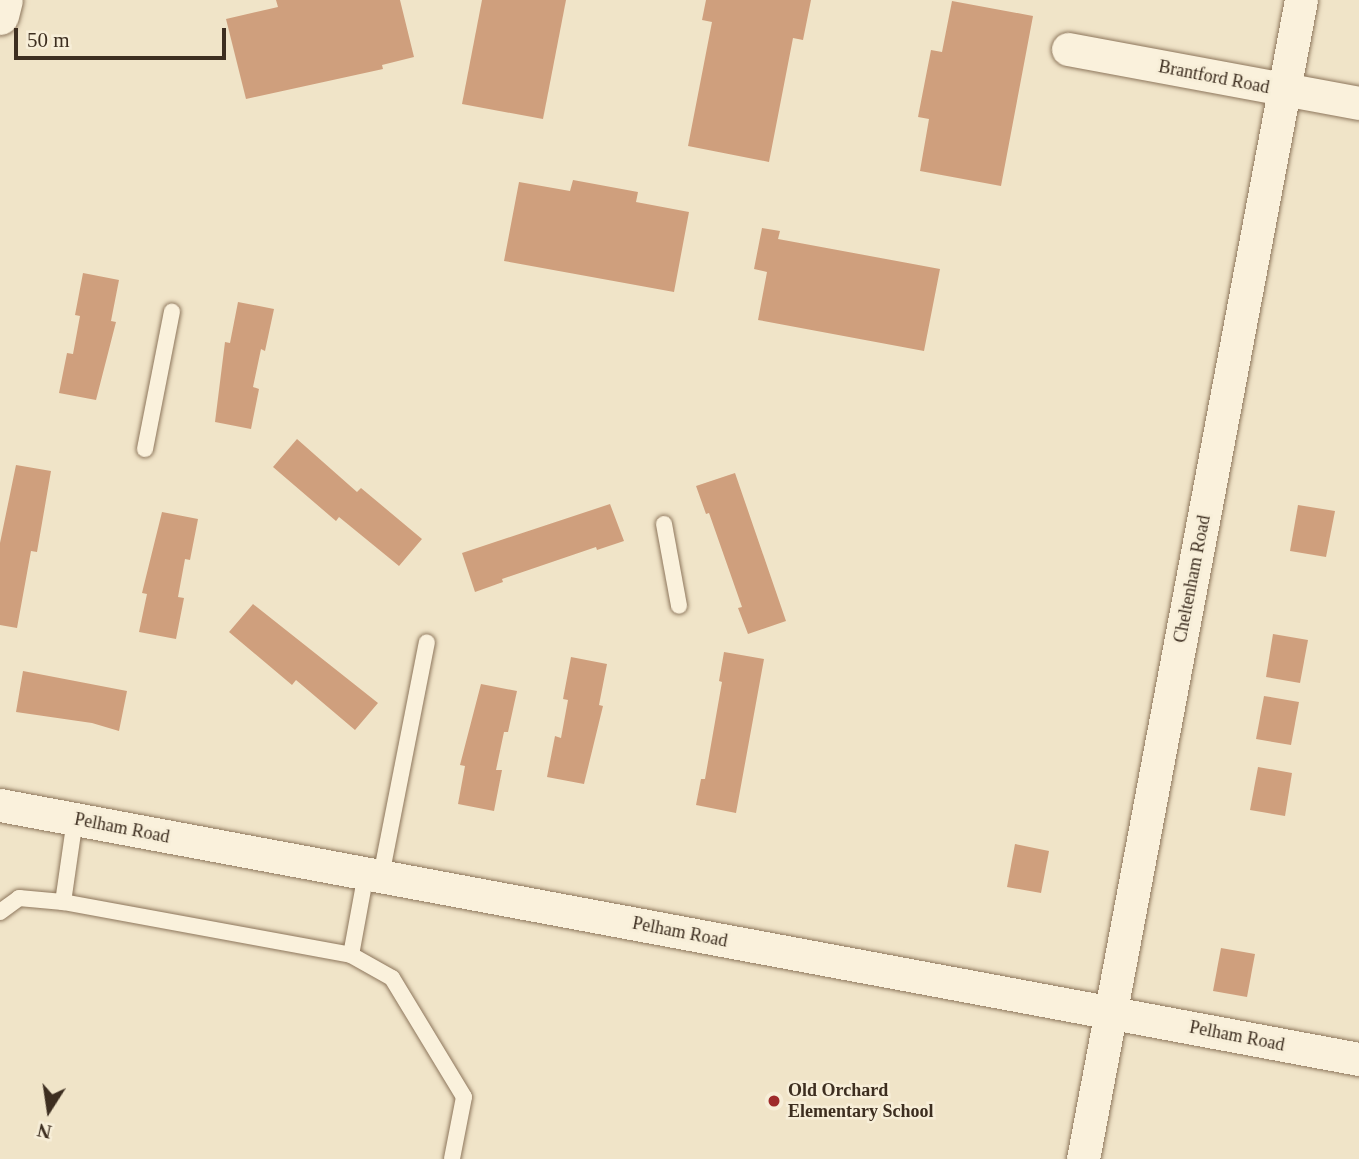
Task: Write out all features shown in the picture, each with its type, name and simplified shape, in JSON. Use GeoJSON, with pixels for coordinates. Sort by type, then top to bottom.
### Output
{"type":"FeatureCollection","features":[{"type":"Feature","properties":{"kind":"street"},"geometry":{"type":"LineString","coordinates":[[0,16],[4,0]]}},
{"type":"Feature","properties":{"kind":"street","name":"Cheltenham Road"},"geometry":{"type":"LineString","coordinates":[[1083,1159],[1301,0]]}},
{"type":"Feature","properties":{"kind":"street","name":"Brantford Road"},"geometry":{"type":"LineString","coordinates":[[1068,49],[1359,103]]}},
{"type":"Feature","properties":{"kind":"street","name":"Pelham Road"},"geometry":{"type":"LineString","coordinates":[[0,805],[1359,1059]]}},
{"type":"Feature","properties":{"kind":"lane"},"geometry":{"type":"LineString","coordinates":[[145,449],[172,312]]}},
{"type":"Feature","properties":{"kind":"lane"},"geometry":{"type":"LineString","coordinates":[[664,524],[679,606]]}},
{"type":"Feature","properties":{"kind":"lane"},"geometry":{"type":"LineString","coordinates":[[351,956],[373,875],[427,642]]}},
{"type":"Feature","properties":{"kind":"lane"},"geometry":{"type":"LineString","coordinates":[[64,902],[75,819]]}},
{"type":"Feature","properties":{"kind":"lane"},"geometry":{"type":"LineString","coordinates":[[0,912],[19,898],[64,902],[351,956],[393,978],[464,1097],[452,1159]]}},
{"type":"Feature","properties":{"kind":"building"},"geometry":{"type":"Polygon","coordinates":[[[276,0],[400,0],[414,57],[382,65],[383,69],[246,99],[226,19],[278,7],[276,0]]]}},
{"type":"Feature","properties":{"kind":"building"},"geometry":{"type":"Polygon","coordinates":[[[482,0],[566,0],[543,119],[462,104],[482,0]]]}},
{"type":"Feature","properties":{"kind":"building"},"geometry":{"type":"Polygon","coordinates":[[[706,0],[811,0],[803,40],[793,38],[769,162],[688,146],[712,22],[702,20],[706,0]]]}},
{"type":"Feature","properties":{"kind":"building"},"geometry":{"type":"Polygon","coordinates":[[[952,1],[1033,16],[1001,186],[920,171],[929,119],[918,117],[931,50],[942,52],[952,1]]]}},
{"type":"Feature","properties":{"kind":"building"},"geometry":{"type":"Polygon","coordinates":[[[573,180],[638,192],[636,202],[689,212],[674,292],[504,261],[519,182],[570,191],[573,180]]]}},
{"type":"Feature","properties":{"kind":"building"},"geometry":{"type":"Polygon","coordinates":[[[762,228],[780,231],[778,239],[940,269],[924,351],[758,320],[767,272],[754,269],[762,228]]]}},
{"type":"Feature","properties":{"kind":"building"},"geometry":{"type":"Polygon","coordinates":[[[83,273],[119,280],[111,321],[116,322],[96,400],[59,393],[67,353],[73,354],[80,316],[75,315],[83,273]]]}},
{"type":"Feature","properties":{"kind":"building"},"geometry":{"type":"Polygon","coordinates":[[[238,302],[274,309],[265,351],[261,349],[253,387],[259,389],[251,429],[215,422],[225,342],[230,343],[238,302]]]}},
{"type":"Feature","properties":{"kind":"building"},"geometry":{"type":"Polygon","coordinates":[[[297,439],[357,492],[361,488],[422,539],[399,566],[339,517],[336,521],[273,467],[297,439]]]}},
{"type":"Feature","properties":{"kind":"building"},"geometry":{"type":"Polygon","coordinates":[[[16,465],[51,471],[37,552],[31,551],[17,628],[0,625],[0,543],[16,465]]]}},
{"type":"Feature","properties":{"kind":"building"},"geometry":{"type":"Polygon","coordinates":[[[735,473],[786,621],[748,634],[738,608],[742,607],[709,513],[706,514],[696,486],[735,473]]]}},
{"type":"Feature","properties":{"kind":"building"},"geometry":{"type":"Polygon","coordinates":[[[610,504],[624,541],[597,550],[596,547],[502,579],[503,582],[475,592],[462,553],[610,504]]]}},
{"type":"Feature","properties":{"kind":"building"},"geometry":{"type":"Polygon","coordinates":[[[1298,505],[1335,511],[1326,557],[1290,551],[1298,505]]]}},
{"type":"Feature","properties":{"kind":"building"},"geometry":{"type":"Polygon","coordinates":[[[162,512],[198,519],[190,560],[185,559],[178,597],[184,598],[176,639],[139,632],[147,594],[142,593],[162,512]]]}},
{"type":"Feature","properties":{"kind":"building"},"geometry":{"type":"Polygon","coordinates":[[[253,604],[378,703],[355,730],[296,680],[292,685],[229,632],[253,604]]]}},
{"type":"Feature","properties":{"kind":"building"},"geometry":{"type":"Polygon","coordinates":[[[1273,634],[1308,640],[1300,683],[1266,677],[1273,634]]]}},
{"type":"Feature","properties":{"kind":"building"},"geometry":{"type":"Polygon","coordinates":[[[724,652],[764,659],[736,813],[696,805],[701,779],[705,779],[722,682],[719,681],[724,652]]]}},
{"type":"Feature","properties":{"kind":"building"},"geometry":{"type":"Polygon","coordinates":[[[571,657],[607,664],[599,705],[603,706],[584,784],[547,777],[555,736],[561,738],[568,700],[563,699],[571,657]]]}},
{"type":"Feature","properties":{"kind":"building"},"geometry":{"type":"Polygon","coordinates":[[[23,671],[127,691],[119,731],[92,723],[16,712],[23,671]]]}},
{"type":"Feature","properties":{"kind":"building"},"geometry":{"type":"Polygon","coordinates":[[[481,684],[517,691],[496,770],[502,770],[494,811],[458,804],[465,766],[460,765],[481,684]]]}},
{"type":"Feature","properties":{"kind":"building"},"geometry":{"type":"Polygon","coordinates":[[[1264,696],[1299,702],[1291,745],[1256,739],[1264,696]]]}},
{"type":"Feature","properties":{"kind":"building"},"geometry":{"type":"Polygon","coordinates":[[[1258,767],[1292,773],[1285,816],[1250,810],[1258,767]]]}},
{"type":"Feature","properties":{"kind":"building"},"geometry":{"type":"Polygon","coordinates":[[[1015,844],[1049,851],[1041,893],[1007,887],[1015,844]]]}},
{"type":"Feature","properties":{"kind":"building"},"geometry":{"type":"Polygon","coordinates":[[[1221,948],[1255,954],[1247,997],[1213,991],[1221,948]]]}},
{"type":"Feature","properties":{"kind":"place","name":"Old Orchard Elementary School"},"geometry":{"type":"Point","coordinates":[774,1101]}}]}
